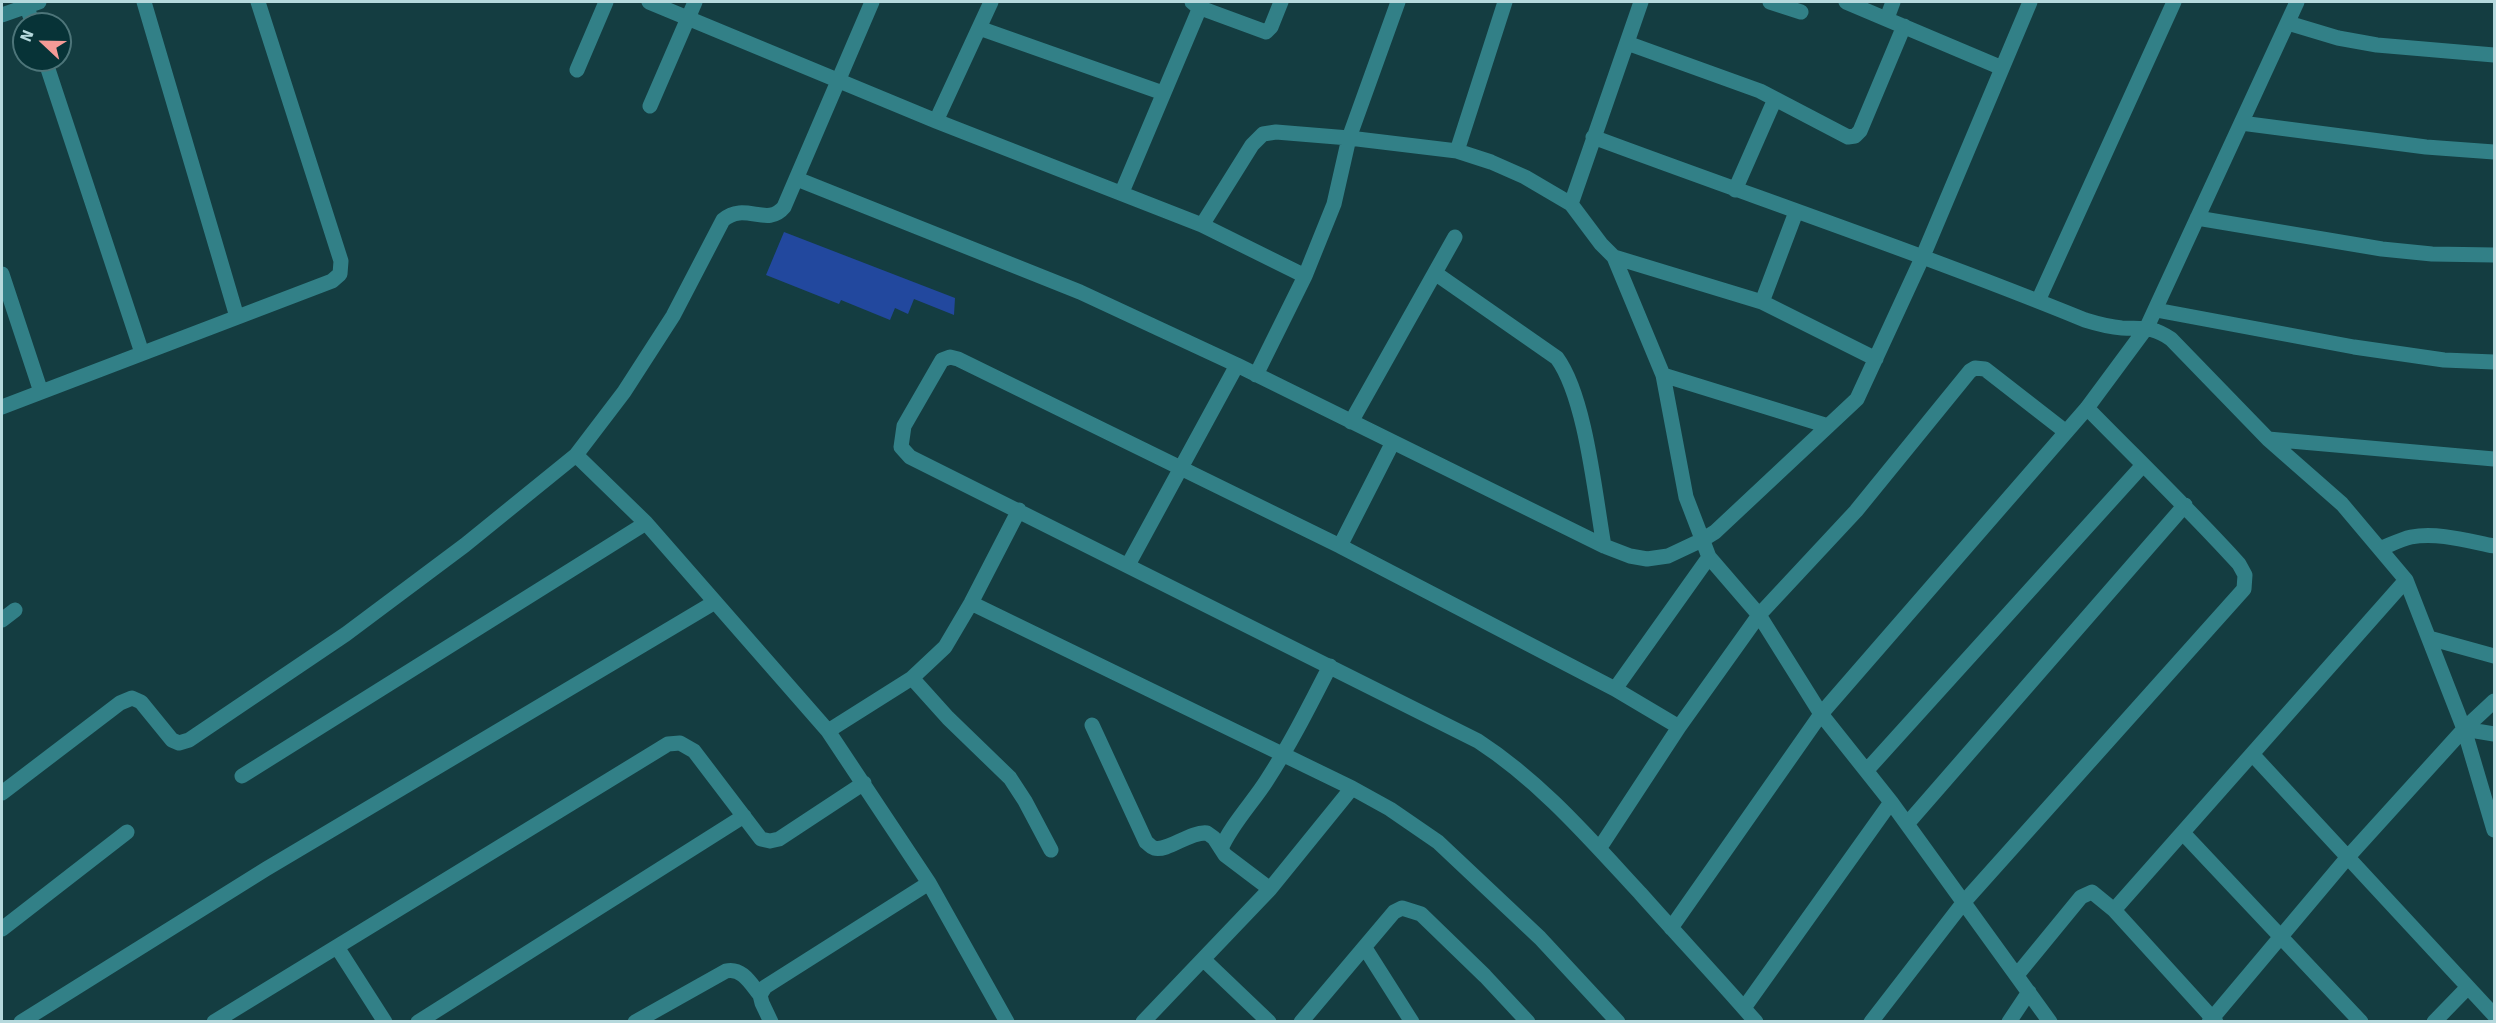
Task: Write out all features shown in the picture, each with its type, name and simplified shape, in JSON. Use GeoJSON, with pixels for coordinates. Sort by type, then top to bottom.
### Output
{"type":"FeatureCollection","features":[{"type":"Feature","properties":{"kind":"street"},"geometry":{"type":"LineString","coordinates":[[144,2],[237,317]]}},
{"type":"Feature","properties":{"kind":"street"},"geometry":{"type":"LineString","coordinates":[[2,407],[332,281],[340,274],[341,261],[258,2]]}},
{"type":"Feature","properties":{"kind":"street"},"geometry":{"type":"LineString","coordinates":[[577,70],[606,2]]}},
{"type":"Feature","properties":{"kind":"street"},"geometry":{"type":"LineString","coordinates":[[649,2],[936,121],[1202,225],[1305,276]]}},
{"type":"Feature","properties":{"kind":"street"},"geometry":{"type":"LineString","coordinates":[[650,106],[695,2]]}},
{"type":"Feature","properties":{"kind":"street"},"geometry":{"type":"LineString","coordinates":[[2,793],[120,703],[132,698],[141,702],[172,740],[179,742],[189,740],[346,634],[465,545],[576,455],[624,392],[667,325],[723,220],[731,213],[742,211],[771,216],[784,207],[872,2]]}},
{"type":"Feature","properties":{"kind":"street"},"geometry":{"type":"LineString","coordinates":[[936,121],[991,2]]}},
{"type":"Feature","properties":{"kind":"street"},"geometry":{"type":"LineString","coordinates":[[1195,4],[1266,32],[1271,27],[1281,2]]}},
{"type":"Feature","properties":{"kind":"street"},"geometry":{"type":"LineString","coordinates":[[1256,375],[1305,276],[1334,204],[1349,138],[1398,2]]}},
{"type":"Feature","properties":{"kind":"street"},"geometry":{"type":"LineString","coordinates":[[1457,150],[1505,2]]}},
{"type":"Feature","properties":{"kind":"street"},"geometry":{"type":"LineString","coordinates":[[1571,204],[1641,2]]}},
{"type":"Feature","properties":{"kind":"street"},"geometry":{"type":"LineString","coordinates":[[1770,2],[1801,12]]}},
{"type":"Feature","properties":{"kind":"street"},"geometry":{"type":"LineString","coordinates":[[1846,2],[2002,68]]}},
{"type":"Feature","properties":{"kind":"street"},"geometry":{"type":"LineString","coordinates":[[1887,18],[1893,2]]}},
{"type":"Feature","properties":{"kind":"street"},"geometry":{"type":"LineString","coordinates":[[797,179],[1080,292],[1256,375],[1605,546],[1630,556],[1647,559],[1668,556],[1715,532],[1857,399],[1923,256],[2030,2]]}},
{"type":"Feature","properties":{"kind":"street"},"geometry":{"type":"LineString","coordinates":[[2038,301],[2174,2]]}},
{"type":"Feature","properties":{"kind":"street"},"geometry":{"type":"LineString","coordinates":[[1671,928],[1821,714],[2087,408],[2147,327],[2297,2]]}},
{"type":"Feature","properties":{"kind":"street"},"geometry":{"type":"LineString","coordinates":[[2,15],[31,3]]}},
{"type":"Feature","properties":{"kind":"street"},"geometry":{"type":"LineString","coordinates":[[1122,192],[1198,12],[1195,4]]}},
{"type":"Feature","properties":{"kind":"street"},"geometry":{"type":"LineString","coordinates":[[2288,23],[2338,38],[2377,45],[2494,54]]}},
{"type":"Feature","properties":{"kind":"street"},"geometry":{"type":"LineString","coordinates":[[1627,43],[1760,91],[1848,137],[1855,136],[1860,131],[1904,26]]}},
{"type":"Feature","properties":{"kind":"street"},"geometry":{"type":"LineString","coordinates":[[980,28],[1163,93]]}},
{"type":"Feature","properties":{"kind":"street"},"geometry":{"type":"LineString","coordinates":[[49,72],[142,353]]}},
{"type":"Feature","properties":{"kind":"street"},"geometry":{"type":"LineString","coordinates":[[1735,190],[1775,99]]}},
{"type":"Feature","properties":{"kind":"street"},"geometry":{"type":"LineString","coordinates":[[2241,123],[2426,147],[2494,152]]}},
{"type":"Feature","properties":{"kind":"street"},"geometry":{"type":"LineString","coordinates":[[1202,225],[1252,145],[1263,134],[1276,132],[1457,150],[1525,177],[1571,204],[1614,258],[1663,375],[1686,496],[1709,557],[1759,615],[1821,714],[1891,802],[2050,1022]]}},
{"type":"Feature","properties":{"kind":"street"},"geometry":{"type":"LineString","coordinates":[[1593,137],[1923,256],[2105,326],[2147,327],[2161,332],[2183,349],[2268,439],[2342,504],[2406,580],[2464,729],[2494,830]]}},
{"type":"Feature","properties":{"kind":"street"},"geometry":{"type":"LineString","coordinates":[[1762,302],[1796,212]]}},
{"type":"Feature","properties":{"kind":"street"},"geometry":{"type":"LineString","coordinates":[[2198,218],[2382,249],[2432,254],[2494,255]]}},
{"type":"Feature","properties":{"kind":"street"},"geometry":{"type":"LineString","coordinates":[[1351,422],[1455,237]]}},
{"type":"Feature","properties":{"kind":"street"},"geometry":{"type":"LineString","coordinates":[[1614,258],[1762,302],[1876,359]]}},
{"type":"Feature","properties":{"kind":"street"},"geometry":{"type":"LineString","coordinates":[[1435,273],[1557,358],[1567,372],[1583,428],[1605,546]]}},
{"type":"Feature","properties":{"kind":"street"},"geometry":{"type":"LineString","coordinates":[[2,274],[41,392]]}},
{"type":"Feature","properties":{"kind":"street"},"geometry":{"type":"LineString","coordinates":[[2156,310],[2354,347],[2444,360],[2494,362]]}},
{"type":"Feature","properties":{"kind":"street"},"geometry":{"type":"LineString","coordinates":[[1679,727],[1615,689],[1340,546],[958,359],[950,357],[942,360],[904,426],[901,447],[910,457],[1478,741],[1507,760],[1538,786],[1599,849],[1756,1022]]}},
{"type":"Feature","properties":{"kind":"street"},"geometry":{"type":"LineString","coordinates":[[1128,565],[1237,366]]}},
{"type":"Feature","properties":{"kind":"street"},"geometry":{"type":"LineString","coordinates":[[1599,849],[1679,727],[1759,615],[1856,511],[1975,368],[1985,369],[2066,432]]}},
{"type":"Feature","properties":{"kind":"street"},"geometry":{"type":"LineString","coordinates":[[1663,375],[1828,426]]}},
{"type":"Feature","properties":{"kind":"street"},"geometry":{"type":"LineString","coordinates":[[1871,1022],[1963,903],[2244,589],[2247,582],[2243,569],[2186,505],[2087,408]]}},
{"type":"Feature","properties":{"kind":"street"},"geometry":{"type":"LineString","coordinates":[[2268,439],[2494,459]]}},
{"type":"Feature","properties":{"kind":"street"},"geometry":{"type":"LineString","coordinates":[[1340,546],[1393,442]]}},
{"type":"Feature","properties":{"kind":"street"},"geometry":{"type":"LineString","coordinates":[[576,455],[646,523],[828,731],[929,883],[1007,1022]]}},
{"type":"Feature","properties":{"kind":"street"},"geometry":{"type":"LineString","coordinates":[[1867,770],[2143,465]]}},
{"type":"Feature","properties":{"kind":"street"},"geometry":{"type":"LineString","coordinates":[[1906,824],[2186,505]]}},
{"type":"Feature","properties":{"kind":"street"},"geometry":{"type":"LineString","coordinates":[[828,731],[912,678],[945,647],[971,603],[1019,510]]}},
{"type":"Feature","properties":{"kind":"street"},"geometry":{"type":"LineString","coordinates":[[242,776],[646,523]]}},
{"type":"Feature","properties":{"kind":"street"},"geometry":{"type":"LineString","coordinates":[[2380,549],[2410,537],[2426,536],[2449,537],[2494,546]]}},
{"type":"Feature","properties":{"kind":"street"},"geometry":{"type":"LineString","coordinates":[[1615,689],[1709,557]]}},
{"type":"Feature","properties":{"kind":"street"},"geometry":{"type":"LineString","coordinates":[[2114,910],[2406,580]]}},
{"type":"Feature","properties":{"kind":"street"},"geometry":{"type":"LineString","coordinates":[[21,1022],[266,869],[715,602]]}},
{"type":"Feature","properties":{"kind":"street"},"geometry":{"type":"LineString","coordinates":[[971,603],[1284,754],[1390,809],[1438,842],[1540,938],[1618,1022]]}},
{"type":"Feature","properties":{"kind":"street"},"geometry":{"type":"LineString","coordinates":[[2,620],[15,610]]}},
{"type":"Feature","properties":{"kind":"street"},"geometry":{"type":"LineString","coordinates":[[2429,638],[2494,656]]}},
{"type":"Feature","properties":{"kind":"street"},"geometry":{"type":"LineString","coordinates":[[1221,849],[1224,840],[1252,804],[1284,754],[1330,666]]}},
{"type":"Feature","properties":{"kind":"street"},"geometry":{"type":"LineString","coordinates":[[912,678],[948,718],[1010,778],[1051,850]]}},
{"type":"Feature","properties":{"kind":"street"},"geometry":{"type":"LineString","coordinates":[[2017,975],[2085,893],[2096,894],[2114,910],[2212,1020],[2347,858],[2464,729],[2494,701]]}},
{"type":"Feature","properties":{"kind":"street"},"geometry":{"type":"LineString","coordinates":[[1092,725],[1146,842],[1154,848],[1162,848],[1202,832],[1214,838],[1225,855],[1270,889]]}},
{"type":"Feature","properties":{"kind":"street"},"geometry":{"type":"LineString","coordinates":[[2464,729],[2494,734]]}},
{"type":"Feature","properties":{"kind":"street"},"geometry":{"type":"LineString","coordinates":[[214,1022],[668,744],[680,743],[694,751],[761,839],[770,841],[778,839],[864,783]]}},
{"type":"Feature","properties":{"kind":"street"},"geometry":{"type":"LineString","coordinates":[[2253,755],[2494,1015]]}},
{"type":"Feature","properties":{"kind":"street"},"geometry":{"type":"LineString","coordinates":[[1143,1022],[1270,889],[1352,788]]}},
{"type":"Feature","properties":{"kind":"street"},"geometry":{"type":"LineString","coordinates":[[1744,1008],[1891,802]]}},
{"type":"Feature","properties":{"kind":"street"},"geometry":{"type":"LineString","coordinates":[[418,1022],[744,816]]}},
{"type":"Feature","properties":{"kind":"street"},"geometry":{"type":"LineString","coordinates":[[2,929],[127,832]]}},
{"type":"Feature","properties":{"kind":"street"},"geometry":{"type":"LineString","coordinates":[[2183,833],[2361,1022]]}},
{"type":"Feature","properties":{"kind":"street"},"geometry":{"type":"LineString","coordinates":[[760,995],[765,987],[929,883]]}},
{"type":"Feature","properties":{"kind":"street"},"geometry":{"type":"LineString","coordinates":[[1301,1022],[1394,912],[1402,908],[1421,914],[1429,921],[1528,1022]]}},
{"type":"Feature","properties":{"kind":"street"},"geometry":{"type":"LineString","coordinates":[[337,947],[385,1022]]}},
{"type":"Feature","properties":{"kind":"street"},"geometry":{"type":"LineString","coordinates":[[1365,948],[1412,1022]]}},
{"type":"Feature","properties":{"kind":"street"},"geometry":{"type":"LineString","coordinates":[[1203,960],[1269,1022]]}},
{"type":"Feature","properties":{"kind":"street"},"geometry":{"type":"LineString","coordinates":[[635,1022],[726,971],[734,969],[740,972],[760,995],[771,1022]]}},
{"type":"Feature","properties":{"kind":"street"},"geometry":{"type":"LineString","coordinates":[[2434,1022],[2467,988]]}},
{"type":"Feature","properties":{"kind":"street"},"geometry":{"type":"LineString","coordinates":[[2009,1022],[2030,992]]}},
{"type":"Feature","properties":{"kind":"building"},"geometry":{"type":"Polygon","coordinates":[[[784,232],[955,298],[954,315],[914,299],[908,314],[895,308],[890,320],[841,300],[839,304],[766,275],[784,232]]]}}]}
